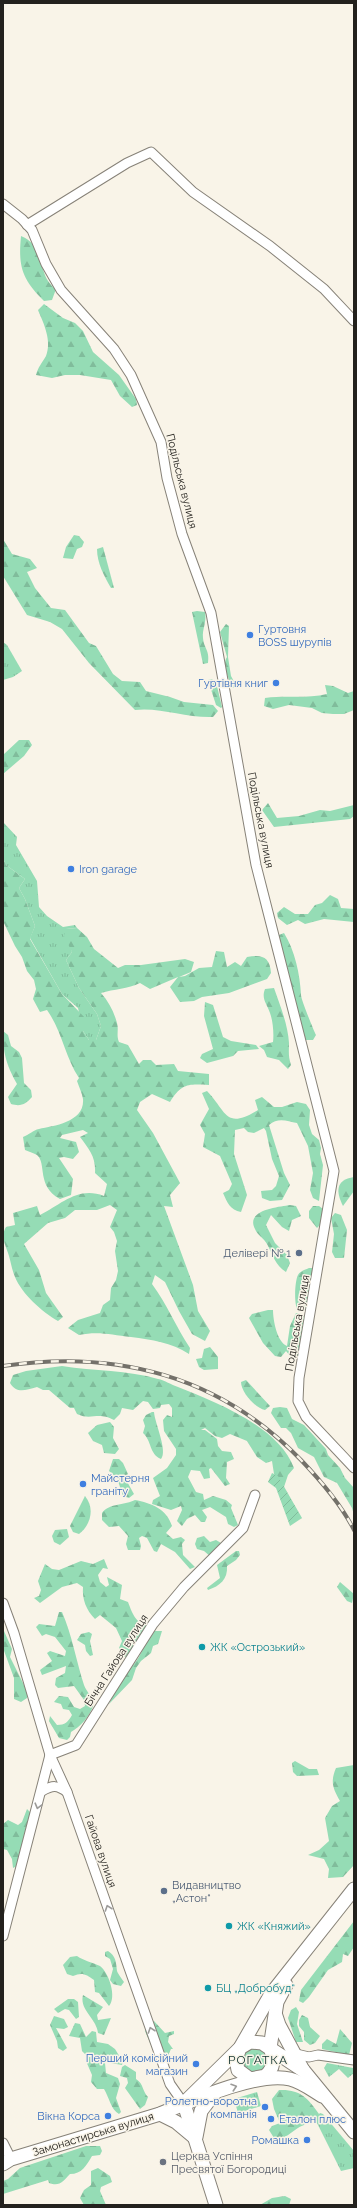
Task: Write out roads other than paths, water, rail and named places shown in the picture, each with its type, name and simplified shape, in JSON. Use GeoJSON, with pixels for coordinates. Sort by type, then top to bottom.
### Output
{"type":"FeatureCollection","features":[{"type":"Feature","properties":{"kind":"main road"},"geometry":{"type":"LineString","coordinates":[[208,2080],[235,2039],[354,1889]]}},
{"type":"Feature","properties":{"kind":"main road"},"geometry":{"type":"LineString","coordinates":[[259,2079],[267,2075],[272,2068],[274,2059],[270,2048],[275,2011],[279,1997],[303,1955]]}},
{"type":"Feature","properties":{"kind":"main road"},"geometry":{"type":"LineString","coordinates":[[271,1994],[240,2048],[236,2059],[238,2070],[247,2078],[289,2079],[308,2087],[322,2096]]}},
{"type":"Feature","properties":{"kind":"main road"},"geometry":{"type":"LineString","coordinates":[[275,2011],[279,2025],[304,2071],[322,2096],[354,2132]]}},
{"type":"Feature","properties":{"kind":"main road"},"geometry":{"type":"LineString","coordinates":[[216,2205],[184,2104],[240,2048],[247,2043],[256,2041],[270,2048],[304,2071]]}},
{"type":"Feature","properties":{"kind":"main road","name":"Замонастирська вулиця"},"geometry":{"type":"LineString","coordinates":[[7,2162],[160,2114],[184,2104],[259,2079]]}},
{"type":"Feature","properties":{"kind":"main road"},"geometry":{"type":"LineString","coordinates":[[196,2139],[201,2111],[214,2094]]}},
{"type":"Feature","properties":{"kind":"main road"},"geometry":{"type":"LineString","coordinates":[[160,2114],[176,2122],[196,2139]]}},
{"type":"Feature","properties":{"kind":"street"},"geometry":{"type":"LineString","coordinates":[[27,225],[127,163],[151,152],[193,192],[270,246],[324,289],[354,321]]}},
{"type":"Feature","properties":{"kind":"street","name":"Подільська вулиця"},"geometry":{"type":"LineString","coordinates":[[3,204],[27,225],[62,290],[114,349],[131,375],[146,405],[161,442],[167,478],[182,534],[212,613],[256,865],[334,1171],[299,1378],[298,1401],[306,1417],[354,1468]]}},
{"type":"Feature","properties":{"kind":"street","name":"Бічна Гайова вулиця"},"geometry":{"type":"LineString","coordinates":[[50,1755],[76,1745],[153,1624],[184,1587],[243,1528],[255,1495]]}},
{"type":"Feature","properties":{"kind":"street","name":"Гайова вулиця"},"geometry":{"type":"LineString","coordinates":[[3,1603],[14,1633],[50,1755],[67,1792],[170,2084],[184,2104]]}},
{"type":"Feature","properties":{"kind":"street"},"geometry":{"type":"LineString","coordinates":[[3,1936],[50,1755]]}},
{"type":"Feature","properties":{"kind":"street"},"geometry":{"type":"LineString","coordinates":[[42,1790],[52,1785],[59,1786],[67,1792]]}},
{"type":"Feature","properties":{"kind":"street"},"geometry":{"type":"LineString","coordinates":[[270,2048],[309,2057],[318,2055],[354,2060]]}},
{"type":"Feature","properties":{"kind":"street"},"geometry":{"type":"LineString","coordinates":[[3,2143],[7,2162]]}},
{"type":"Feature","properties":{"kind":"railway"},"geometry":{"type":"LineString","coordinates":[[3,1366],[45,1362],[86,1362],[126,1366],[164,1375],[201,1389],[236,1407],[270,1431],[316,1476],[343,1511],[354,1530]]}},
{"type":"Feature","properties":{"kind":"place","name":"Гуртовня BOSS шурупів"},"geometry":{"type":"Point","coordinates":[250,635]}},
{"type":"Feature","properties":{"kind":"place","name":"Гуртівня книг"},"geometry":{"type":"Point","coordinates":[276,683]}},
{"type":"Feature","properties":{"kind":"place","name":"Iron garage"},"geometry":{"type":"Point","coordinates":[71,869]}},
{"type":"Feature","properties":{"kind":"place","name":"Делівері № 1"},"geometry":{"type":"Point","coordinates":[299,1253]}},
{"type":"Feature","properties":{"kind":"place","name":"Майстерня граніту"},"geometry":{"type":"Point","coordinates":[83,1484]}},
{"type":"Feature","properties":{"kind":"place","name":"ЖК «Острозький»"},"geometry":{"type":"Point","coordinates":[202,1647]}},
{"type":"Feature","properties":{"kind":"place","name":"Видавництво „Астон“"},"geometry":{"type":"Point","coordinates":[164,1891]}},
{"type":"Feature","properties":{"kind":"place","name":"ЖК «Княжий»"},"geometry":{"type":"Point","coordinates":[229,1926]}},
{"type":"Feature","properties":{"kind":"place","name":"БЦ „Добробуд“"},"geometry":{"type":"Point","coordinates":[208,1988]}},
{"type":"Feature","properties":{"kind":"place","name":"Перший комісійний магазин"},"geometry":{"type":"Point","coordinates":[196,2064]}},
{"type":"Feature","properties":{"kind":"place","name":"Ролетно-воротна компанія"},"geometry":{"type":"Point","coordinates":[265,2107]}},
{"type":"Feature","properties":{"kind":"place","name":"Вікна Корса"},"geometry":{"type":"Point","coordinates":[108,2116]}},
{"type":"Feature","properties":{"kind":"place","name":"Еталон плюс"},"geometry":{"type":"Point","coordinates":[271,2119]}},
{"type":"Feature","properties":{"kind":"place","name":"Ромашка"},"geometry":{"type":"Point","coordinates":[307,2140]}},
{"type":"Feature","properties":{"kind":"place","name":"Церква Успіння Пресвятої Богородиці"},"geometry":{"type":"Point","coordinates":[163,2162]}},
{"type":"Feature","properties":{"kind":"district","name":"РОГАТКА"},"geometry":{"type":"Point","coordinates":[258,2060]}}]}
